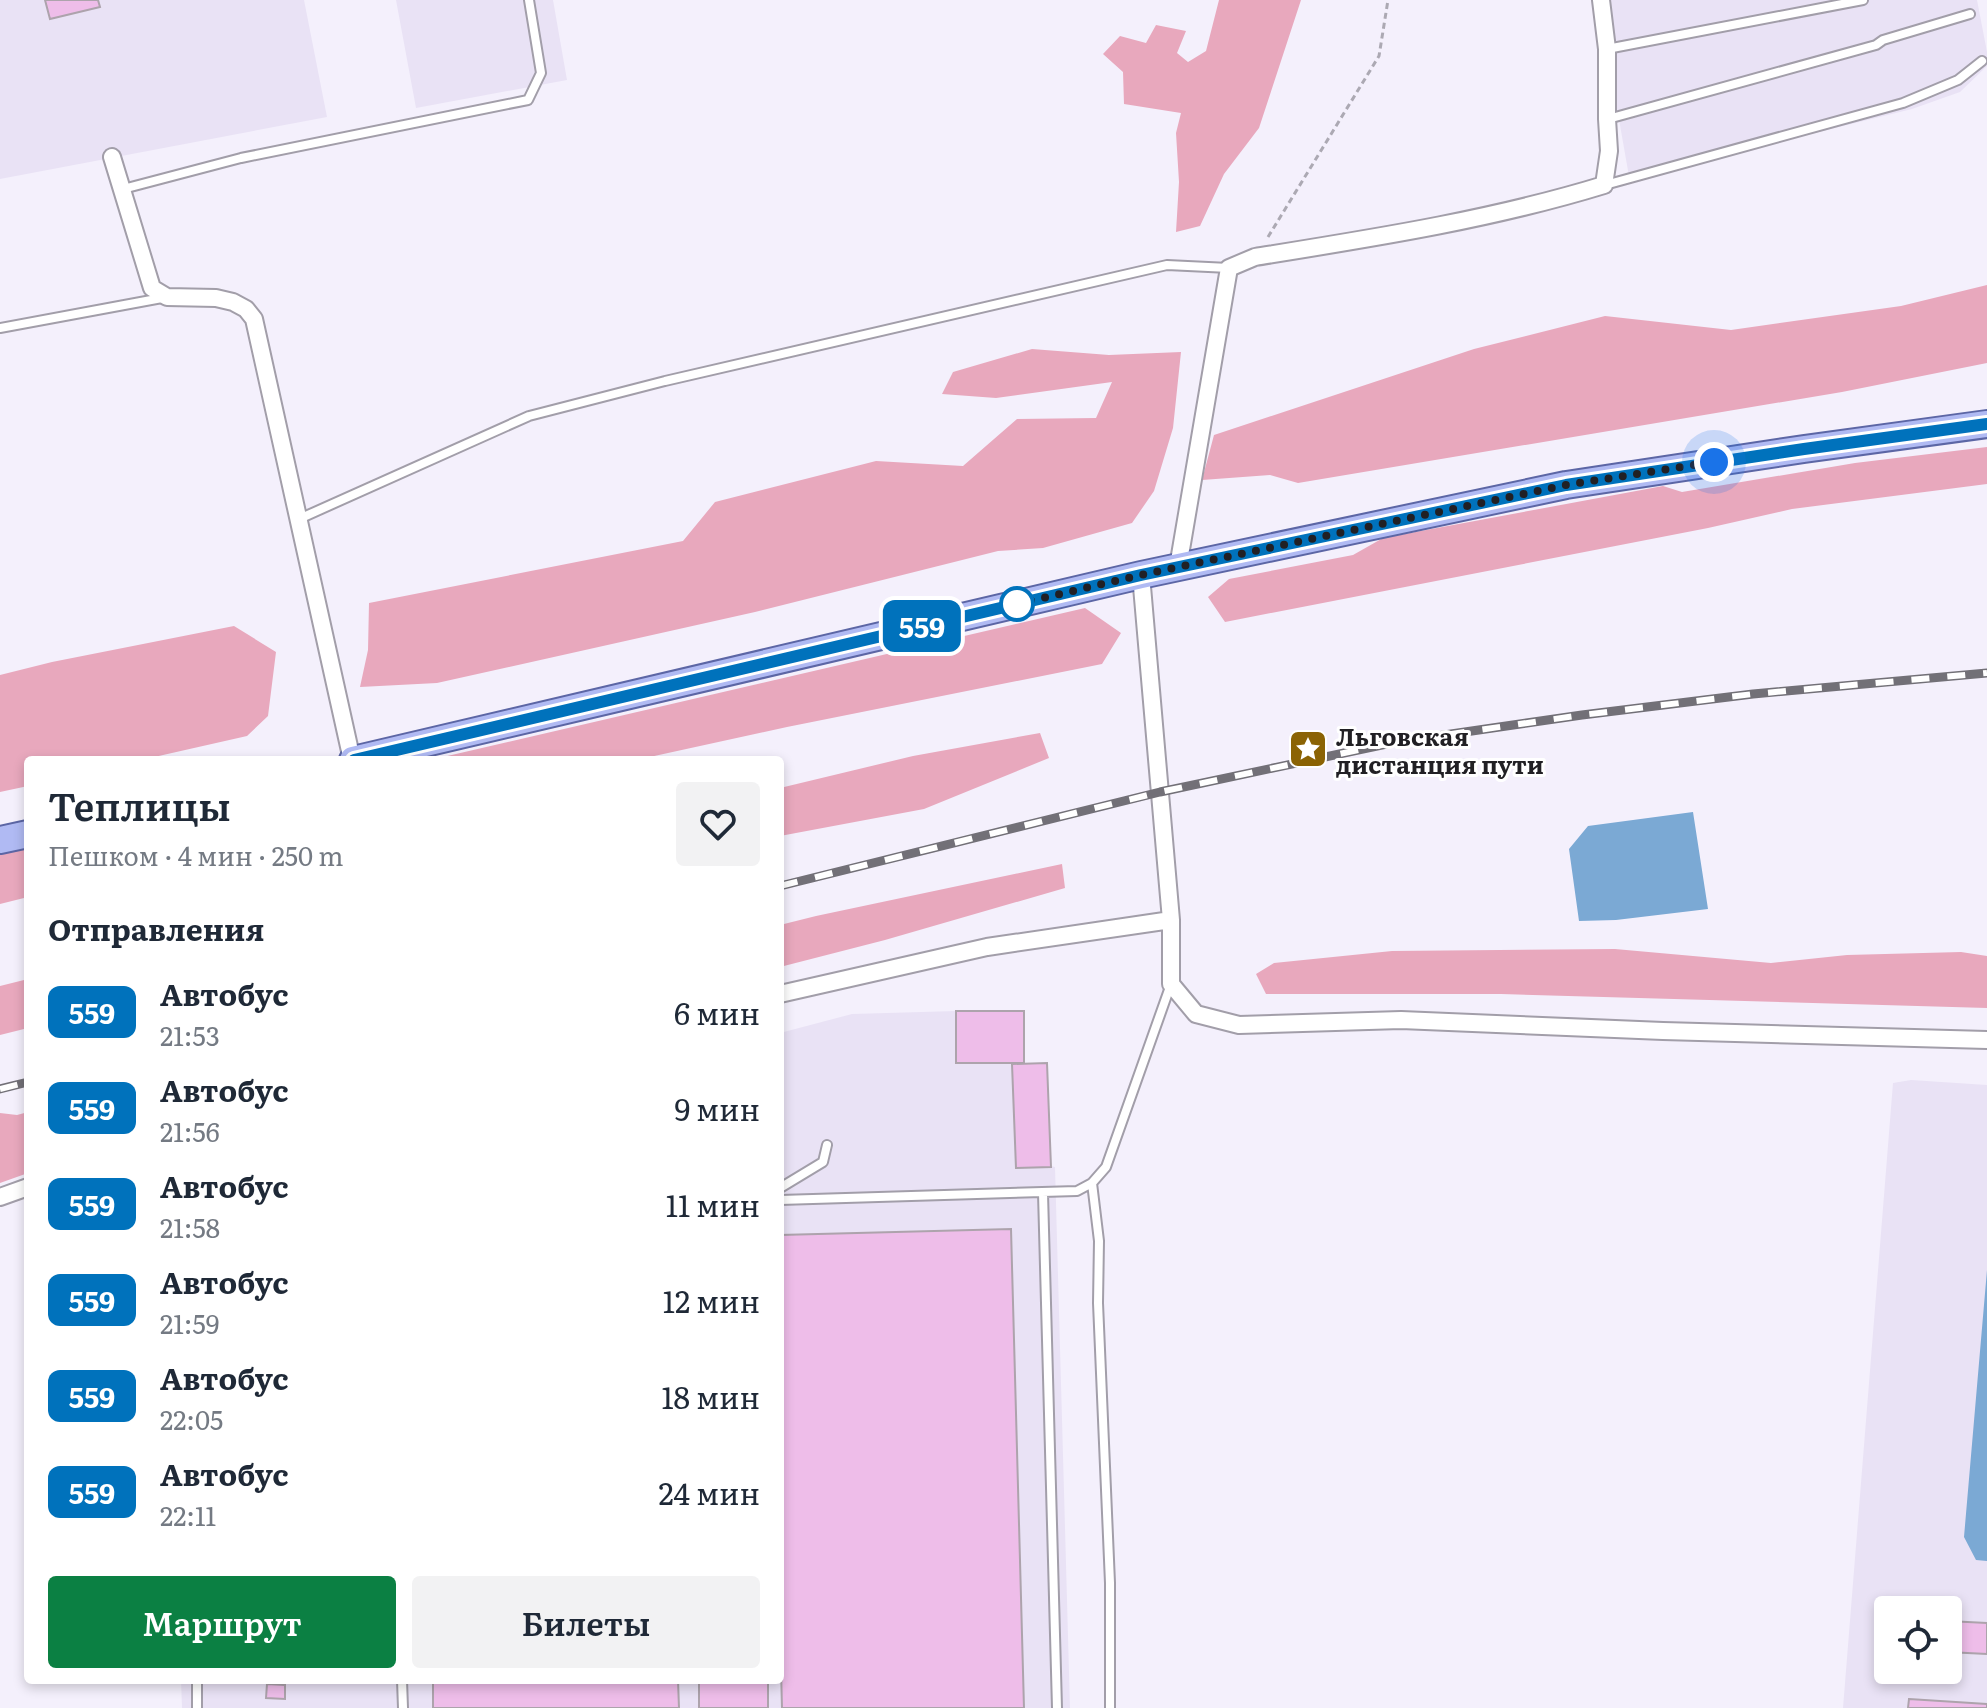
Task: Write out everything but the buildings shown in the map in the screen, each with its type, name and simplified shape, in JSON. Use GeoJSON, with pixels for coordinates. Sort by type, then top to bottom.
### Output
{"type":"FeatureCollection","features":[{"type":"Feature","properties":{"kind":"main road"},"geometry":{"type":"LineString","coordinates":[[370,756],[1141,575],[1566,485],[1987,424]]}},
{"type":"Feature","properties":{"kind":"main road"},"geometry":{"type":"LineString","coordinates":[[0,840],[24,835]]}},
{"type":"Feature","properties":{"kind":"street"},"geometry":{"type":"LineString","coordinates":[[1178,567],[1229,268],[1255,257],[1432,228],[1559,199],[1604,185],[1609,151],[1607,49],[1601,0]]}},
{"type":"Feature","properties":{"kind":"street"},"geometry":{"type":"LineString","coordinates":[[112,157],[152,288],[167,297],[216,298],[233,302],[246,309],[254,319],[352,756]]}},
{"type":"Feature","properties":{"kind":"street"},"geometry":{"type":"LineString","coordinates":[[1141,575],[1171,920],[1171,984],[1196,1014],[1239,1025],[1401,1020],[1987,1040]]}},
{"type":"Feature","properties":{"kind":"street"},"geometry":{"type":"LineString","coordinates":[[784,993],[987,947],[1171,920]]}},
{"type":"Feature","properties":{"kind":"street"},"geometry":{"type":"LineString","coordinates":[[0,1197],[24,1188]]}},
{"type":"Feature","properties":{"kind":"lane"},"geometry":{"type":"LineString","coordinates":[[122,190],[241,158],[528,100],[541,73],[529,0]]}},
{"type":"Feature","properties":{"kind":"lane"},"geometry":{"type":"LineString","coordinates":[[1607,49],[1863,0]]}},
{"type":"Feature","properties":{"kind":"lane"},"geometry":{"type":"LineString","coordinates":[[1607,119],[1876,45],[1883,40],[1970,14]]}},
{"type":"Feature","properties":{"kind":"lane"},"geometry":{"type":"LineString","coordinates":[[1604,185],[1903,103],[1958,80],[1982,61]]}},
{"type":"Feature","properties":{"kind":"lane"},"geometry":{"type":"LineString","coordinates":[[299,519],[529,416],[665,381],[1167,265],[1229,268]]}},
{"type":"Feature","properties":{"kind":"lane"},"geometry":{"type":"LineString","coordinates":[[0,328],[167,297]]}},
{"type":"Feature","properties":{"kind":"lane"},"geometry":{"type":"LineString","coordinates":[[784,1200],[1043,1193],[1077,1191],[1092,1183],[1106,1167],[1171,984]]}},
{"type":"Feature","properties":{"kind":"lane"},"geometry":{"type":"LineString","coordinates":[[784,1186],[823,1162],[827,1145]]}},
{"type":"Feature","properties":{"kind":"lane"},"geometry":{"type":"LineString","coordinates":[[1092,1183],[1099,1241],[1098,1303],[1110,1583],[1110,1708]]}},
{"type":"Feature","properties":{"kind":"lane"},"geometry":{"type":"LineString","coordinates":[[1043,1193],[1057,1708]]}},
{"type":"Feature","properties":{"kind":"lane"},"geometry":{"type":"LineString","coordinates":[[197,1684],[197,1708]]}},
{"type":"Feature","properties":{"kind":"lane"},"geometry":{"type":"LineString","coordinates":[[402,1684],[403,1708]]}},
{"type":"Feature","properties":{"kind":"path"},"geometry":{"type":"LineString","coordinates":[[1255,257],[1379,56],[1388,0]]}},
{"type":"Feature","properties":{"kind":"shaded area"},"geometry":{"type":"Polygon","coordinates":[[[0,0],[304,0],[327,117],[0,179],[0,0]]]}},
{"type":"Feature","properties":{"kind":"shaded area"},"geometry":{"type":"Polygon","coordinates":[[[396,0],[553,0],[567,80],[416,108],[396,0]]]}},
{"type":"Feature","properties":{"kind":"shaded area"},"geometry":{"type":"Polygon","coordinates":[[[1219,0],[1301,0],[1259,128],[1224,174],[1200,226],[1176,232],[1179,182],[1176,133],[1181,113],[1124,104],[1123,72],[1103,54],[1120,36],[1146,43],[1156,25],[1186,31],[1177,53],[1188,62],[1206,51],[1219,0]]]}},
{"type":"Feature","properties":{"kind":"shaded area"},"geometry":{"type":"Polygon","coordinates":[[[1598,0],[1977,0],[1987,66],[1960,92],[1912,109],[1630,182],[1598,0]]]}},
{"type":"Feature","properties":{"kind":"shaded area"},"geometry":{"type":"Polygon","coordinates":[[[1987,285],[1987,363],[1842,392],[1298,483],[1270,475],[1202,480],[1214,435],[1474,349],[1605,316],[1731,330],[1901,306],[1987,285]]]}},
{"type":"Feature","properties":{"kind":"shaded area"},"geometry":{"type":"Polygon","coordinates":[[[1032,349],[1109,355],[1181,352],[1173,428],[1154,491],[1132,523],[1043,548],[998,551],[755,612],[437,683],[360,687],[368,650],[369,603],[683,541],[715,502],[876,461],[963,466],[1017,419],[1096,418],[1112,382],[996,398],[942,394],[953,372],[1032,349]]]}},
{"type":"Feature","properties":{"kind":"shaded area"},"geometry":{"type":"Polygon","coordinates":[[[1987,447],[1987,484],[1792,509],[1225,622],[1208,597],[1229,579],[1353,555],[1383,538],[1663,486],[1682,492],[1855,463],[1987,447]]]}},
{"type":"Feature","properties":{"kind":"shaded area"},"geometry":{"type":"Polygon","coordinates":[[[1085,608],[1121,633],[1102,664],[654,756],[447,756],[1085,608]]]}},
{"type":"Feature","properties":{"kind":"shaded area"},"geometry":{"type":"Polygon","coordinates":[[[234,626],[276,652],[268,716],[247,736],[159,756],[24,756],[24,787],[0,792],[0,675],[234,626]]]}},
{"type":"Feature","properties":{"kind":"shaded area"},"geometry":{"type":"Polygon","coordinates":[[[1040,733],[1049,758],[924,809],[784,835],[784,787],[913,756],[1040,733]]]}},
{"type":"Feature","properties":{"kind":"shaded area"},"geometry":{"type":"Polygon","coordinates":[[[24,848],[24,898],[0,904],[0,854],[24,848]]]}},
{"type":"Feature","properties":{"kind":"shaded area"},"geometry":{"type":"Polygon","coordinates":[[[1062,864],[1065,888],[784,966],[784,924],[1062,864]]]}},
{"type":"Feature","properties":{"kind":"shaded area"},"geometry":{"type":"Polygon","coordinates":[[[1615,949],[1771,963],[1847,955],[1961,952],[1987,956],[1987,1008],[1501,994],[1266,994],[1256,974],[1274,963],[1392,951],[1615,949]]]}},
{"type":"Feature","properties":{"kind":"shaded area"},"geometry":{"type":"Polygon","coordinates":[[[24,980],[24,1029],[0,1035],[0,986],[24,980]]]}},
{"type":"Feature","properties":{"kind":"shaded area"},"geometry":{"type":"Polygon","coordinates":[[[1024,1011],[1024,1063],[1047,1063],[1051,1166],[1055,1167],[1070,1708],[182,1708],[181,1684],[784,1684],[784,1032],[852,1014],[1024,1011]]]}},
{"type":"Feature","properties":{"kind":"shaded area"},"geometry":{"type":"Polygon","coordinates":[[[1911,1080],[1987,1085],[1987,1708],[1843,1708],[1893,1083],[1911,1080]]]}},
{"type":"Feature","properties":{"kind":"shaded area"},"geometry":{"type":"Polygon","coordinates":[[[0,1113],[24,1113],[24,1174],[0,1183],[0,1113]]]}},
{"type":"Feature","properties":{"kind":"water"},"geometry":{"type":"Polygon","coordinates":[[[1693,812],[1708,909],[1616,920],[1579,921],[1569,849],[1588,826],[1693,812]]]}},
{"type":"Feature","properties":{"kind":"water"},"geometry":{"type":"Polygon","coordinates":[[[1987,1270],[1987,1561],[1976,1560],[1964,1537],[1987,1270]]]}},
{"type":"Feature","properties":{"kind":"railway"},"geometry":{"type":"LineString","coordinates":[[784,885],[1160,792],[1396,742],[1753,694],[1987,673]]}},
{"type":"Feature","properties":{"kind":"railway"},"geometry":{"type":"LineString","coordinates":[[0,1089],[24,1083]]}},
{"type":"Feature","properties":{"kind":"bus line","name":"559"},"geometry":{"type":"LineString","coordinates":[[371,756],[1141,575],[1566,485],[1987,424]]}},
{"type":"Feature","properties":{"kind":"place","name":"Льговская дистанция пути"},"geometry":{"type":"Point","coordinates":[1308,749]}},
{"type":"Feature","properties":{"kind":"route"},"geometry":{"type":"LineString","coordinates":[[1017,604],[1566,485],[1714,462]]}}]}
